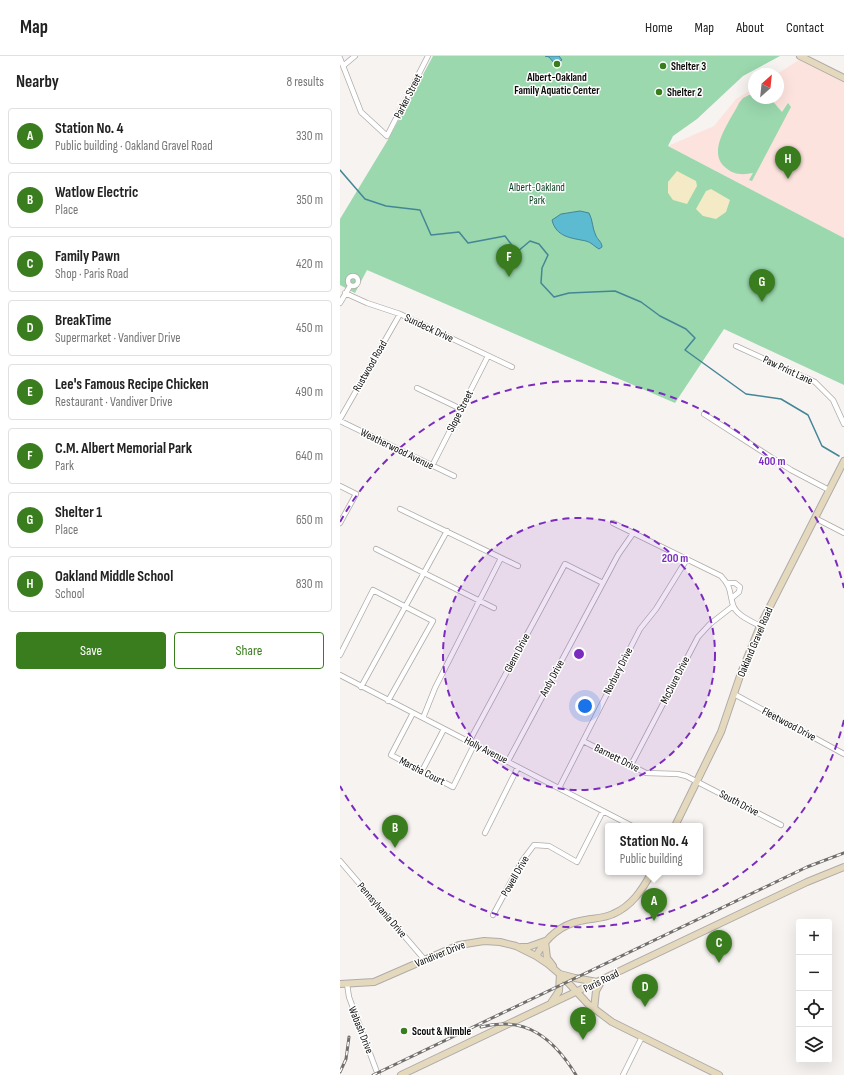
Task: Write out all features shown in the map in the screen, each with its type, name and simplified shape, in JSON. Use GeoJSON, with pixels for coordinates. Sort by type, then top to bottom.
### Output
{"type":"FeatureCollection","features":[{"type":"Feature","properties":{"kind":"main road"},"geometry":{"type":"LineString","coordinates":[[800,56],[844,78]]}},
{"type":"Feature","properties":{"kind":"main road","name":"Oakland Gravel Road"},"geometry":{"type":"LineString","coordinates":[[676,823],[721,732],[760,626],[844,461]]}},
{"type":"Feature","properties":{"kind":"main road","name":"Paris Road"},"geometry":{"type":"LineString","coordinates":[[401,1075],[807,882],[844,867]]}},
{"type":"Feature","properties":{"kind":"main road"},"geometry":{"type":"LineString","coordinates":[[536,956],[545,942],[556,931],[569,924],[613,914],[626,906],[640,893],[650,875]]}},
{"type":"Feature","properties":{"kind":"main road","name":"Vandiver Drive"},"geometry":{"type":"LineString","coordinates":[[340,984],[374,982],[424,959],[469,942],[500,942],[516,946],[536,956],[558,973],[594,1009],[612,1022],[719,1075]]}},
{"type":"Feature","properties":{"kind":"main road"},"geometry":{"type":"LineString","coordinates":[[516,946],[528,947],[545,942]]}},
{"type":"Feature","properties":{"kind":"main road"},"geometry":{"type":"LineString","coordinates":[[545,942],[547,958],[558,973],[559,991],[550,1005]]}},
{"type":"Feature","properties":{"kind":"main road"},"geometry":{"type":"LineString","coordinates":[[558,973],[575,978],[600,981],[596,991],[594,1009]]}},
{"type":"Feature","properties":{"kind":"street"},"geometry":{"type":"LineString","coordinates":[[340,58],[343,66],[355,56]]}},
{"type":"Feature","properties":{"kind":"street","name":"Parker Street"},"geometry":{"type":"LineString","coordinates":[[343,66],[361,112],[387,136],[428,56]]}},
{"type":"Feature","properties":{"kind":"street"},"geometry":{"type":"LineString","coordinates":[[340,303],[350,286]]}},
{"type":"Feature","properties":{"kind":"street","name":"Sundeck Drive"},"geometry":{"type":"LineString","coordinates":[[346,293],[367,303],[400,314],[512,367]]}},
{"type":"Feature","properties":{"kind":"street","name":"Rustwood Road"},"geometry":{"type":"LineString","coordinates":[[340,420],[400,314]]}},
{"type":"Feature","properties":{"kind":"street","name":"Paw Print Lane"},"geometry":{"type":"LineString","coordinates":[[736,346],[815,382],[833,400],[844,424]]}},
{"type":"Feature","properties":{"kind":"street","name":"Slope Street"},"geometry":{"type":"LineString","coordinates":[[432,466],[488,356]]}},
{"type":"Feature","properties":{"kind":"street"},"geometry":{"type":"LineString","coordinates":[[417,388],[461,409]]}},
{"type":"Feature","properties":{"kind":"street"},"geometry":{"type":"LineString","coordinates":[[704,414],[791,470],[829,490]]}},
{"type":"Feature","properties":{"kind":"street","name":"Weatherwood Avenue"},"geometry":{"type":"LineString","coordinates":[[340,420],[454,476]]}},
{"type":"Feature","properties":{"kind":"street"},"geometry":{"type":"LineString","coordinates":[[340,486],[356,494],[340,523]]}},
{"type":"Feature","properties":{"kind":"street"},"geometry":{"type":"LineString","coordinates":[[400,509],[518,566]]}},
{"type":"Feature","properties":{"kind":"street"},"geometry":{"type":"LineString","coordinates":[[815,518],[844,533]]}},
{"type":"Feature","properties":{"kind":"street"},"geometry":{"type":"LineString","coordinates":[[613,524],[634,532],[721,576],[728,583],[733,598],[733,606],[741,615],[760,626]]}},
{"type":"Feature","properties":{"kind":"street"},"geometry":{"type":"LineString","coordinates":[[361,687],[404,606],[447,531]]}},
{"type":"Feature","properties":{"kind":"street","name":"Andy Drive"},"geometry":{"type":"LineString","coordinates":[[508,762],[618,555],[634,532]]}},
{"type":"Feature","properties":{"kind":"street"},"geometry":{"type":"LineString","coordinates":[[376,549],[423,574],[494,608]]}},
{"type":"Feature","properties":{"kind":"street"},"geometry":{"type":"LineString","coordinates":[[423,718],[435,688],[501,558]]}},
{"type":"Feature","properties":{"kind":"street","name":"Norbury Drive"},"geometry":{"type":"LineString","coordinates":[[560,788],[640,628],[656,609],[687,559]]}},
{"type":"Feature","properties":{"kind":"street","name":"Glenn Drive"},"geometry":{"type":"LineString","coordinates":[[453,787],[472,744],[565,564],[603,583]]}},
{"type":"Feature","properties":{"kind":"street"},"geometry":{"type":"LineString","coordinates":[[728,583],[735,582],[740,587],[739,592],[733,598]]}},
{"type":"Feature","properties":{"kind":"street"},"geometry":{"type":"LineString","coordinates":[[340,655],[373,590],[433,621],[388,701]]}},
{"type":"Feature","properties":{"kind":"street","name":"McClure Drive"},"geometry":{"type":"LineString","coordinates":[[631,765],[698,637],[710,624],[733,606]]}},
{"type":"Feature","properties":{"kind":"street","name":"Holly Avenue"},"geometry":{"type":"LineString","coordinates":[[340,675],[626,823]]}},
{"type":"Feature","properties":{"kind":"street","name":"Fleetwood Drive"},"geometry":{"type":"LineString","coordinates":[[734,694],[844,754]]}},
{"type":"Feature","properties":{"kind":"street","name":"Marsha Court"},"geometry":{"type":"LineString","coordinates":[[413,713],[391,755],[453,787]]}},
{"type":"Feature","properties":{"kind":"street"},"geometry":{"type":"LineString","coordinates":[[422,770],[444,729]]}},
{"type":"Feature","properties":{"kind":"street","name":"Barnett Drive"},"geometry":{"type":"LineString","coordinates":[[583,741],[646,773],[678,774],[697,781]]}},
{"type":"Feature","properties":{"kind":"street"},"geometry":{"type":"LineString","coordinates":[[485,833],[518,767]]}},
{"type":"Feature","properties":{"kind":"street","name":"South Drive"},"geometry":{"type":"LineString","coordinates":[[697,781],[781,825]]}},
{"type":"Feature","properties":{"kind":"street","name":"Powell Drive"},"geometry":{"type":"LineString","coordinates":[[493,915],[522,861],[534,845],[548,846],[577,862],[603,812]]}},
{"type":"Feature","properties":{"kind":"street","name":"Pennsylvania Drive"},"geometry":{"type":"LineString","coordinates":[[340,861],[424,959]]}},
{"type":"Feature","properties":{"kind":"street","name":"Wabash Drive"},"geometry":{"type":"LineString","coordinates":[[347,984],[349,997],[378,1075]]}},
{"type":"Feature","properties":{"kind":"street"},"geometry":{"type":"LineString","coordinates":[[623,1075],[642,1037]]}},
{"type":"Feature","properties":{"kind":"shaded area"},"geometry":{"type":"Polygon","coordinates":[[[799,60],[844,82],[844,238],[668,146],[714,126],[736,99],[748,92],[748,104],[784,104],[784,70],[799,60]]]}},
{"type":"Feature","properties":{"kind":"green space","name":"Albert-Oakland Park"},"geometry":{"type":"Polygon","coordinates":[[[433,56],[780,56],[758,68],[748,68],[748,73],[743,76],[697,119],[673,136],[668,146],[844,238],[844,385],[724,329],[675,403],[367,270],[355,293],[340,285],[340,219],[389,138],[433,56]]]}},
{"type":"Feature","properties":{"kind":"green space"},"geometry":{"type":"Polygon","coordinates":[[[748,96],[748,104],[775,104],[782,112],[788,103],[791,107],[752,181],[749,180],[753,173],[739,174],[732,172],[720,161],[718,153],[719,145],[726,127],[743,98],[748,96]]]}},
{"type":"Feature","properties":{"kind":"sand"},"geometry":{"type":"Polygon","coordinates":[[[677,171],[696,181],[697,186],[687,204],[673,200],[668,193],[668,182],[677,171]]]}},
{"type":"Feature","properties":{"kind":"sand"},"geometry":{"type":"Polygon","coordinates":[[[711,189],[730,200],[726,212],[716,219],[703,216],[696,209],[706,191],[711,189]]]}},
{"type":"Feature","properties":{"kind":"water"},"geometry":{"type":"Polygon","coordinates":[[[545,56],[559,56],[562,60],[554,63],[549,57],[545,56]]]}},
{"type":"Feature","properties":{"kind":"water"},"geometry":{"type":"Polygon","coordinates":[[[580,211],[589,213],[595,233],[602,245],[599,249],[591,243],[565,236],[554,226],[552,220],[561,214],[580,211]]]}},
{"type":"Feature","properties":{"kind":"waterway"},"geometry":{"type":"LineString","coordinates":[[340,170],[365,199],[386,206],[420,210],[431,235],[459,232],[468,243],[505,236],[517,252],[530,241],[539,244],[548,255],[542,268],[541,283],[554,297],[569,293],[615,291],[641,302],[660,316],[686,329],[695,338],[685,350],[746,394],[781,399],[808,415],[822,446],[839,456]]}},
{"type":"Feature","properties":{"kind":"railway"},"geometry":{"type":"LineString","coordinates":[[373,1075],[807,867],[844,853]]}},
{"type":"Feature","properties":{"kind":"railway"},"geometry":{"type":"LineString","coordinates":[[481,1027],[497,1024],[512,1024],[525,1027],[537,1033],[558,1051],[576,1075]]}},
{"type":"Feature","properties":{"kind":"railway"},"geometry":{"type":"LineString","coordinates":[[340,1072],[346,1059],[349,1037]]}},
{"type":"Feature","properties":{"kind":"place","name":"Albert-Oakland Family Aquatic Center"},"geometry":{"type":"Point","coordinates":[557,64]}},
{"type":"Feature","properties":{"kind":"place","name":"Shelter 3"},"geometry":{"type":"Point","coordinates":[663,66]}},
{"type":"Feature","properties":{"kind":"place","name":"Shelter 2"},"geometry":{"type":"Point","coordinates":[659,92]}},
{"type":"Feature","properties":{"kind":"place","name":"Oakland Middle School"},"geometry":{"type":"Point","coordinates":[788,179]}},
{"type":"Feature","properties":{"kind":"place","name":"C.M. Albert Memorial Park"},"geometry":{"type":"Point","coordinates":[509,277]}},
{"type":"Feature","properties":{"kind":"place","name":"Shelter 1"},"geometry":{"type":"Point","coordinates":[762,302]}},
{"type":"Feature","properties":{"kind":"place","name":"Watlow Electric"},"geometry":{"type":"Point","coordinates":[395,848]}},
{"type":"Feature","properties":{"kind":"place","name":"Station No. 4"},"geometry":{"type":"Point","coordinates":[654,921]}},
{"type":"Feature","properties":{"kind":"place","name":"Family Pawn"},"geometry":{"type":"Point","coordinates":[719,963]}},
{"type":"Feature","properties":{"kind":"place","name":"BreakTime"},"geometry":{"type":"Point","coordinates":[645,1007]}},
{"type":"Feature","properties":{"kind":"place","name":"Scout & Nimble"},"geometry":{"type":"Point","coordinates":[404,1031]}},
{"type":"Feature","properties":{"kind":"place","name":"Lee's Famous Recipe Chicken"},"geometry":{"type":"Point","coordinates":[583,1040]}}]}
